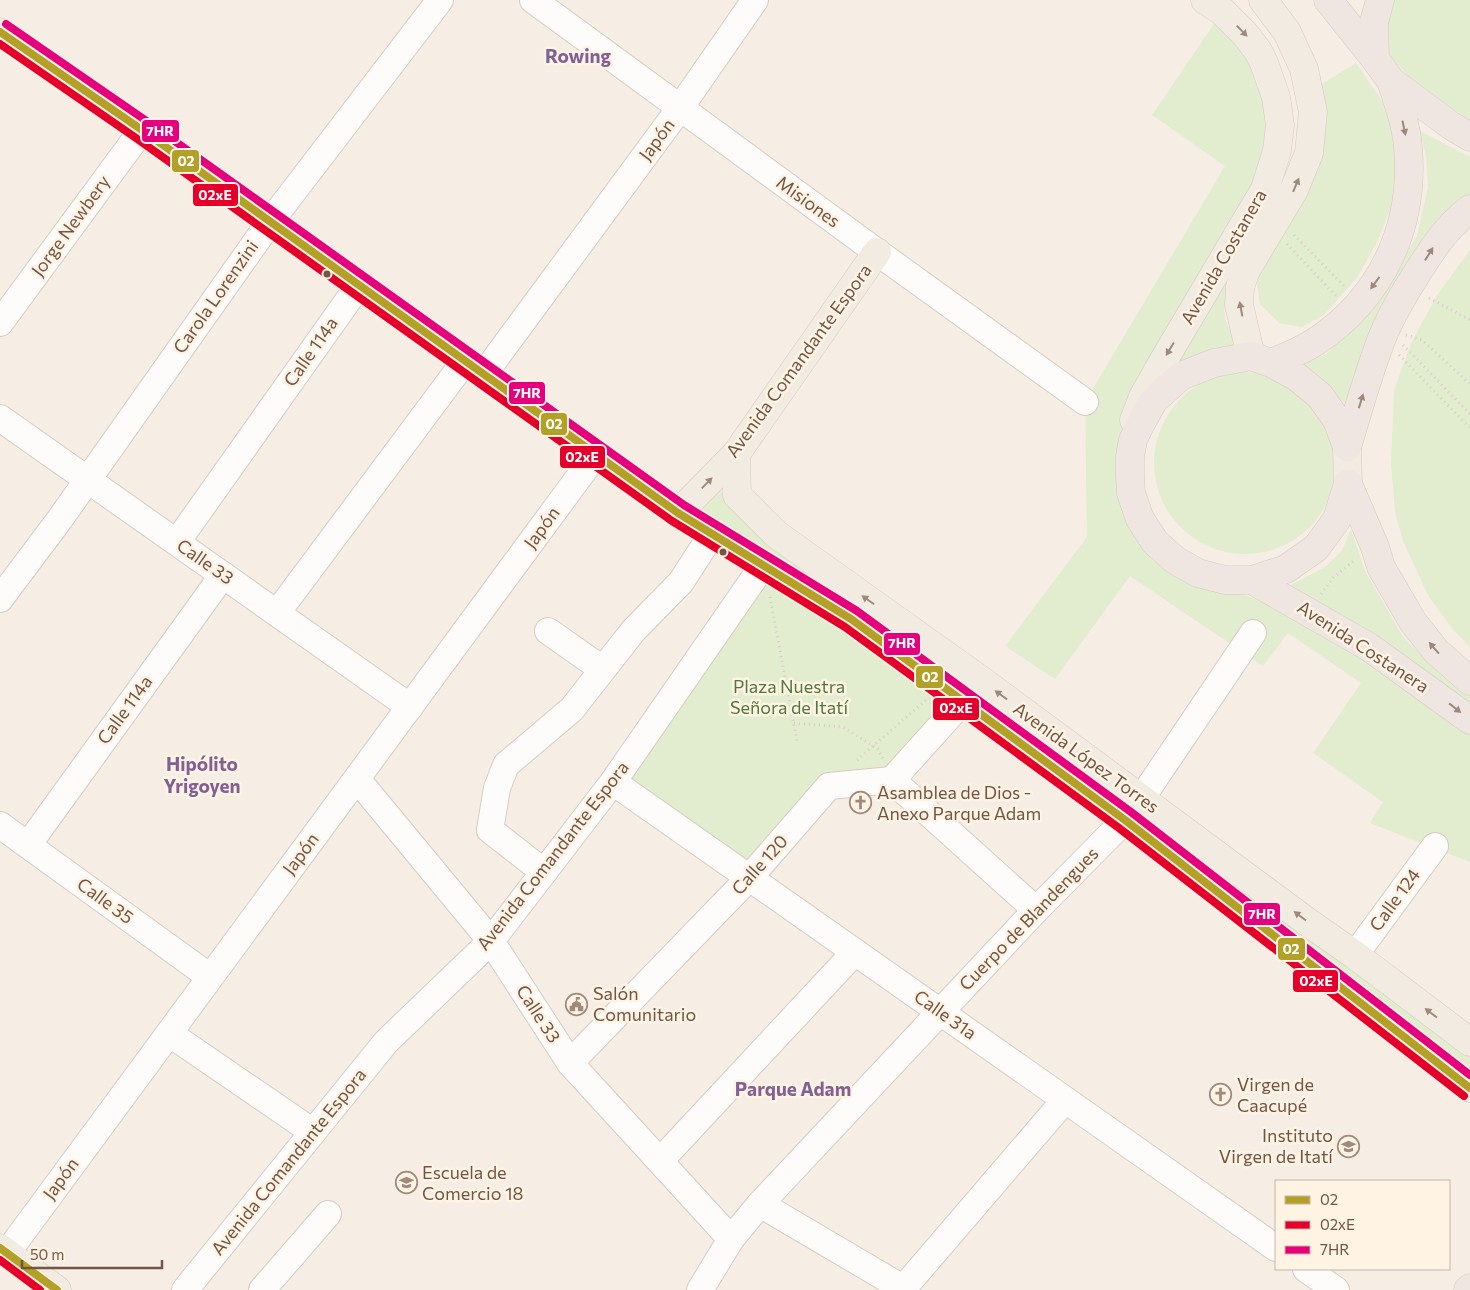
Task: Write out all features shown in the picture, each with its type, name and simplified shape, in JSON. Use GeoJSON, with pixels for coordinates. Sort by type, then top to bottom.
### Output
{"type":"FeatureCollection","features":[{"type":"Feature","properties":{"kind":"highway"},"geometry":{"type":"LineString","coordinates":[[1328,0],[1391,81],[1401,112],[1408,145],[1409,179],[1405,212],[1395,245],[1380,276],[1352,312],[1314,343],[1293,354],[1261,360],[1214,363],[1181,376],[1154,400],[1133,440],[1130,456],[1131,493],[1140,519],[1155,542],[1175,560],[1198,573],[1225,580],[1252,580],[1286,569],[1316,548],[1337,519],[1348,484]]}},
{"type":"Feature","properties":{"kind":"highway"},"geometry":{"type":"LineString","coordinates":[[1375,58],[1374,22],[1380,0]]}},
{"type":"Feature","properties":{"kind":"highway"},"geometry":{"type":"LineString","coordinates":[[1391,81],[1450,126],[1470,137]]}},
{"type":"Feature","properties":{"kind":"highway"},"geometry":{"type":"LineString","coordinates":[[1346,448],[1366,383],[1386,328],[1408,287],[1437,241],[1470,209]]}},
{"type":"Feature","properties":{"kind":"highway"},"geometry":{"type":"LineString","coordinates":[[1261,360],[1297,376],[1320,396],[1337,420],[1346,448]]}},
{"type":"Feature","properties":{"kind":"highway","name":"Avenida Costanera"},"geometry":{"type":"LineString","coordinates":[[1348,484],[1375,547],[1381,567],[1413,622],[1436,652],[1470,681]]}},
{"type":"Feature","properties":{"kind":"highway","name":"Avenida Costanera"},"geometry":{"type":"LineString","coordinates":[[1252,580],[1370,647],[1470,720]]}},
{"type":"Feature","properties":{"kind":"main road","name":"Avenida Costanera"},"geometry":{"type":"LineString","coordinates":[[1133,440],[1131,428],[1143,397],[1265,190],[1278,151],[1280,125],[1276,97],[1258,50],[1245,34],[1222,12],[1205,0]]}},
{"type":"Feature","properties":{"kind":"main road","name":"Avenida Costanera"},"geometry":{"type":"LineString","coordinates":[[1261,360],[1239,305],[1240,288],[1246,270],[1294,190],[1309,153],[1313,112],[1304,69],[1287,32],[1263,0]]}},
{"type":"Feature","properties":{"kind":"main road","name":"Avenida López Torres"},"geometry":{"type":"LineString","coordinates":[[0,32],[142,130],[678,513],[851,619],[1124,820],[1470,1088]]}},
{"type":"Feature","properties":{"kind":"main road","name":"Avenida Comandante Espora"},"geometry":{"type":"LineString","coordinates":[[678,513],[736,454],[877,252]]}},
{"type":"Feature","properties":{"kind":"main road"},"geometry":{"type":"LineString","coordinates":[[1346,448],[1348,484]]}},
{"type":"Feature","properties":{"kind":"main road","name":"Avenida López Torres"},"geometry":{"type":"LineString","coordinates":[[736,454],[737,495],[776,534],[984,683],[1355,955],[1470,1042]]}},
{"type":"Feature","properties":{"kind":"main road"},"geometry":{"type":"LineString","coordinates":[[3,1251],[57,1290]]}},
{"type":"Feature","properties":{"kind":"street","name":"Carola Lorenzini"},"geometry":{"type":"LineString","coordinates":[[0,600],[60,519],[270,222],[440,0]]}},
{"type":"Feature","properties":{"kind":"street","name":"Misiones"},"geometry":{"type":"LineString","coordinates":[[533,0],[1085,402]]}},
{"type":"Feature","properties":{"kind":"street","name":"Japón"},"geometry":{"type":"LineString","coordinates":[[278,613],[680,108],[755,0]]}},
{"type":"Feature","properties":{"kind":"street","name":"Jorge Newbery"},"geometry":{"type":"LineString","coordinates":[[0,323],[142,130]]}},
{"type":"Feature","properties":{"kind":"street","name":"Calle 114a"},"geometry":{"type":"LineString","coordinates":[[177,542],[359,285]]}},
{"type":"Feature","properties":{"kind":"street","name":"Calle 33"},"geometry":{"type":"LineString","coordinates":[[0,418],[410,707]]}},
{"type":"Feature","properties":{"kind":"street","name":"Japón"},"geometry":{"type":"LineString","coordinates":[[3,1251],[170,1034],[210,977],[596,454]]}},
{"type":"Feature","properties":{"kind":"street"},"geometry":{"type":"LineString","coordinates":[[544,872],[490,830],[497,788],[506,765],[572,709],[633,631],[681,582],[712,534]]}},
{"type":"Feature","properties":{"kind":"street","name":"Avenida Comandante Espora"},"geometry":{"type":"LineString","coordinates":[[185,1290],[386,1042],[491,941],[613,782],[764,564]]}},
{"type":"Feature","properties":{"kind":"street","name":"Calle 114a"},"geometry":{"type":"LineString","coordinates":[[28,845],[223,575]]}},
{"type":"Feature","properties":{"kind":"street"},"geometry":{"type":"LineString","coordinates":[[548,631],[602,669]]}},
{"type":"Feature","properties":{"kind":"street"},"geometry":{"type":"LineString","coordinates":[[1141,799],[1253,634]]}},
{"type":"Feature","properties":{"kind":"street"},"geometry":{"type":"LineString","coordinates":[[892,780],[953,693]]}},
{"type":"Feature","properties":{"kind":"street","name":"Calle 33"},"geometry":{"type":"LineString","coordinates":[[357,779],[491,941],[570,1063],[731,1239]]}},
{"type":"Feature","properties":{"kind":"street"},"geometry":{"type":"LineString","coordinates":[[829,786],[892,780],[1036,910]]}},
{"type":"Feature","properties":{"kind":"street","name":"Calle 31a"},"geometry":{"type":"LineString","coordinates":[[613,782],[1275,1247]]}},
{"type":"Feature","properties":{"kind":"street","name":"Calle 120"},"geometry":{"type":"LineString","coordinates":[[570,1063],[749,878],[829,786]]}},
{"type":"Feature","properties":{"kind":"street","name":"Cuerpo de Blandengues"},"geometry":{"type":"LineString","coordinates":[[700,1290],[731,1239],[760,1204],[1036,910],[1124,820]]}},
{"type":"Feature","properties":{"kind":"street","name":"Calle 35"},"geometry":{"type":"LineString","coordinates":[[0,825],[210,977]]}},
{"type":"Feature","properties":{"kind":"street","name":"Calle 124"},"geometry":{"type":"LineString","coordinates":[[1355,955],[1435,846]]}},
{"type":"Feature","properties":{"kind":"street"},"geometry":{"type":"LineString","coordinates":[[660,1162],[855,952]]}},
{"type":"Feature","properties":{"kind":"street"},"geometry":{"type":"LineString","coordinates":[[170,1034],[313,1132]]}},
{"type":"Feature","properties":{"kind":"street"},"geometry":{"type":"LineString","coordinates":[[760,1204],[904,1290],[1065,1100]]}},
{"type":"Feature","properties":{"kind":"street"},"geometry":{"type":"LineString","coordinates":[[262,1290],[328,1214]]}},
{"type":"Feature","properties":{"kind":"street"},"geometry":{"type":"LineString","coordinates":[[1307,1270],[1336,1290]]}},
{"type":"Feature","properties":{"kind":"path"},"geometry":{"type":"LineString","coordinates":[[1408,287],[1470,320]]}},
{"type":"Feature","properties":{"kind":"path"},"geometry":{"type":"LineString","coordinates":[[1386,328],[1422,340],[1470,384]]}},
{"type":"Feature","properties":{"kind":"path"},"geometry":{"type":"LineString","coordinates":[[1311,612],[1323,590],[1334,577],[1347,565],[1375,547]]}},
{"type":"Feature","properties":{"kind":"path"},"geometry":{"type":"LineString","coordinates":[[764,564],[797,741]]}},
{"type":"Feature","properties":{"kind":"path"},"geometry":{"type":"LineString","coordinates":[[829,786],[874,746],[953,693]]}},
{"type":"Feature","properties":{"kind":"path"},"geometry":{"type":"LineString","coordinates":[[794,723],[843,727],[878,748],[892,780]]}},
{"type":"Feature","properties":{"kind":"green space"},"geometry":{"type":"Polygon","coordinates":[[[1392,0],[1470,0],[1470,119],[1440,102],[1409,77],[1389,55],[1383,29],[1392,0]]]}},
{"type":"Feature","properties":{"kind":"green space"},"geometry":{"type":"Polygon","coordinates":[[[1218,18],[1242,40],[1274,108],[1260,182],[1123,412],[1122,490],[1211,585],[1245,595],[1308,620],[1470,727],[1470,862],[1370,823],[1383,802],[1313,753],[1361,683],[1288,633],[1263,666],[1130,576],[1055,679],[1005,646],[1087,537],[1085,402],[1225,166],[1152,115],[1218,18]]]}},
{"type":"Feature","properties":{"kind":"green space"},"geometry":{"type":"Polygon","coordinates":[[[1356,63],[1387,108],[1395,136],[1398,167],[1392,205],[1376,244],[1358,276],[1324,315],[1302,327],[1279,323],[1260,304],[1256,277],[1323,121],[1322,84],[1356,63]]]}},
{"type":"Feature","properties":{"kind":"green space"},"geometry":{"type":"Polygon","coordinates":[[[1420,131],[1470,157],[1470,200],[1366,344],[1345,404],[1316,373],[1301,366],[1326,354],[1376,302],[1417,236],[1428,187],[1426,156],[1420,131]]]}},
{"type":"Feature","properties":{"kind":"green space"},"geometry":{"type":"Polygon","coordinates":[[[1251,243],[1231,283],[1225,304],[1227,324],[1238,345],[1165,375],[1251,243]]]}},
{"type":"Feature","properties":{"kind":"green space"},"geometry":{"type":"Polygon","coordinates":[[[1470,250],[1470,646],[1455,632],[1429,597],[1403,541],[1395,512],[1391,464],[1394,390],[1412,341],[1438,294],[1470,250]]]}},
{"type":"Feature","properties":{"kind":"green space"},"geometry":{"type":"Polygon","coordinates":[[[1245,372],[1263,374],[1280,379],[1303,393],[1315,405],[1329,428],[1334,445],[1336,463],[1334,481],[1329,498],[1315,521],[1303,533],[1280,547],[1263,552],[1245,554],[1227,552],[1210,547],[1187,533],[1175,521],[1161,498],[1156,481],[1154,463],[1156,445],[1161,428],[1175,405],[1187,393],[1210,379],[1227,374],[1245,372]]]}},
{"type":"Feature","properties":{"kind":"green space"},"geometry":{"type":"Polygon","coordinates":[[[715,483],[739,515],[1470,1053],[1470,1075],[1278,921],[859,611],[776,557],[746,545],[697,508],[715,483]]]}},
{"type":"Feature","properties":{"kind":"green space"},"geometry":{"type":"Polygon","coordinates":[[[1351,529],[1365,571],[1403,637],[1443,677],[1470,696],[1470,702],[1364,628],[1289,586],[1325,567],[1342,551],[1351,529]]]}},
{"type":"Feature","properties":{"kind":"green space","name":"Plaza Nuestra Señora de Itatí"},"geometry":{"type":"Polygon","coordinates":[[[766,575],[954,699],[898,767],[827,778],[747,870],[622,782],[766,575]]]}},
{"type":"Feature","properties":{"kind":"transit line","name":"7HR"},"geometry":{"type":"LineString","coordinates":[[6,24],[148,122],[684,505],[857,611],[1131,812],[1470,1075]]}},
{"type":"Feature","properties":{"kind":"transit line","name":"02"},"geometry":{"type":"LineString","coordinates":[[0,32],[142,130],[678,513],[851,619],[1125,820],[1470,1088]]}},
{"type":"Feature","properties":{"kind":"transit line","name":"02xE"},"geometry":{"type":"LineString","coordinates":[[0,44],[136,138],[672,521],[845,627],[1119,828],[1464,1096]]}},
{"type":"Feature","properties":{"kind":"transit line","name":"02"},"geometry":{"type":"LineString","coordinates":[[0,1248],[57,1290]]}},
{"type":"Feature","properties":{"kind":"transit line","name":"02xE"},"geometry":{"type":"LineString","coordinates":[[0,1260],[40,1290]]}},
{"type":"Feature","properties":{"kind":"place","name":"Asamblea de Dios - Anexo Parque Adam"},"geometry":{"type":"Point","coordinates":[861,803]}},
{"type":"Feature","properties":{"kind":"place","name":"Salón Comunitario"},"geometry":{"type":"Point","coordinates":[577,1004]}},
{"type":"Feature","properties":{"kind":"place","name":"Virgen de Caacupé"},"geometry":{"type":"Point","coordinates":[1221,1095]}},
{"type":"Feature","properties":{"kind":"place","name":"Instituto Virgen de Itatí"},"geometry":{"type":"Point","coordinates":[1349,1146]}},
{"type":"Feature","properties":{"kind":"place","name":"Escuela de Comercio 18"},"geometry":{"type":"Point","coordinates":[406,1183]}},
{"type":"Feature","properties":{"kind":"district","name":"Rowing"},"geometry":{"type":"Point","coordinates":[578,56]}},
{"type":"Feature","properties":{"kind":"district","name":"Hipólito Yrigoyen"},"geometry":{"type":"Point","coordinates":[202,775]}},
{"type":"Feature","properties":{"kind":"district","name":"Parque Adam"},"geometry":{"type":"Point","coordinates":[793,1089]}}]}
